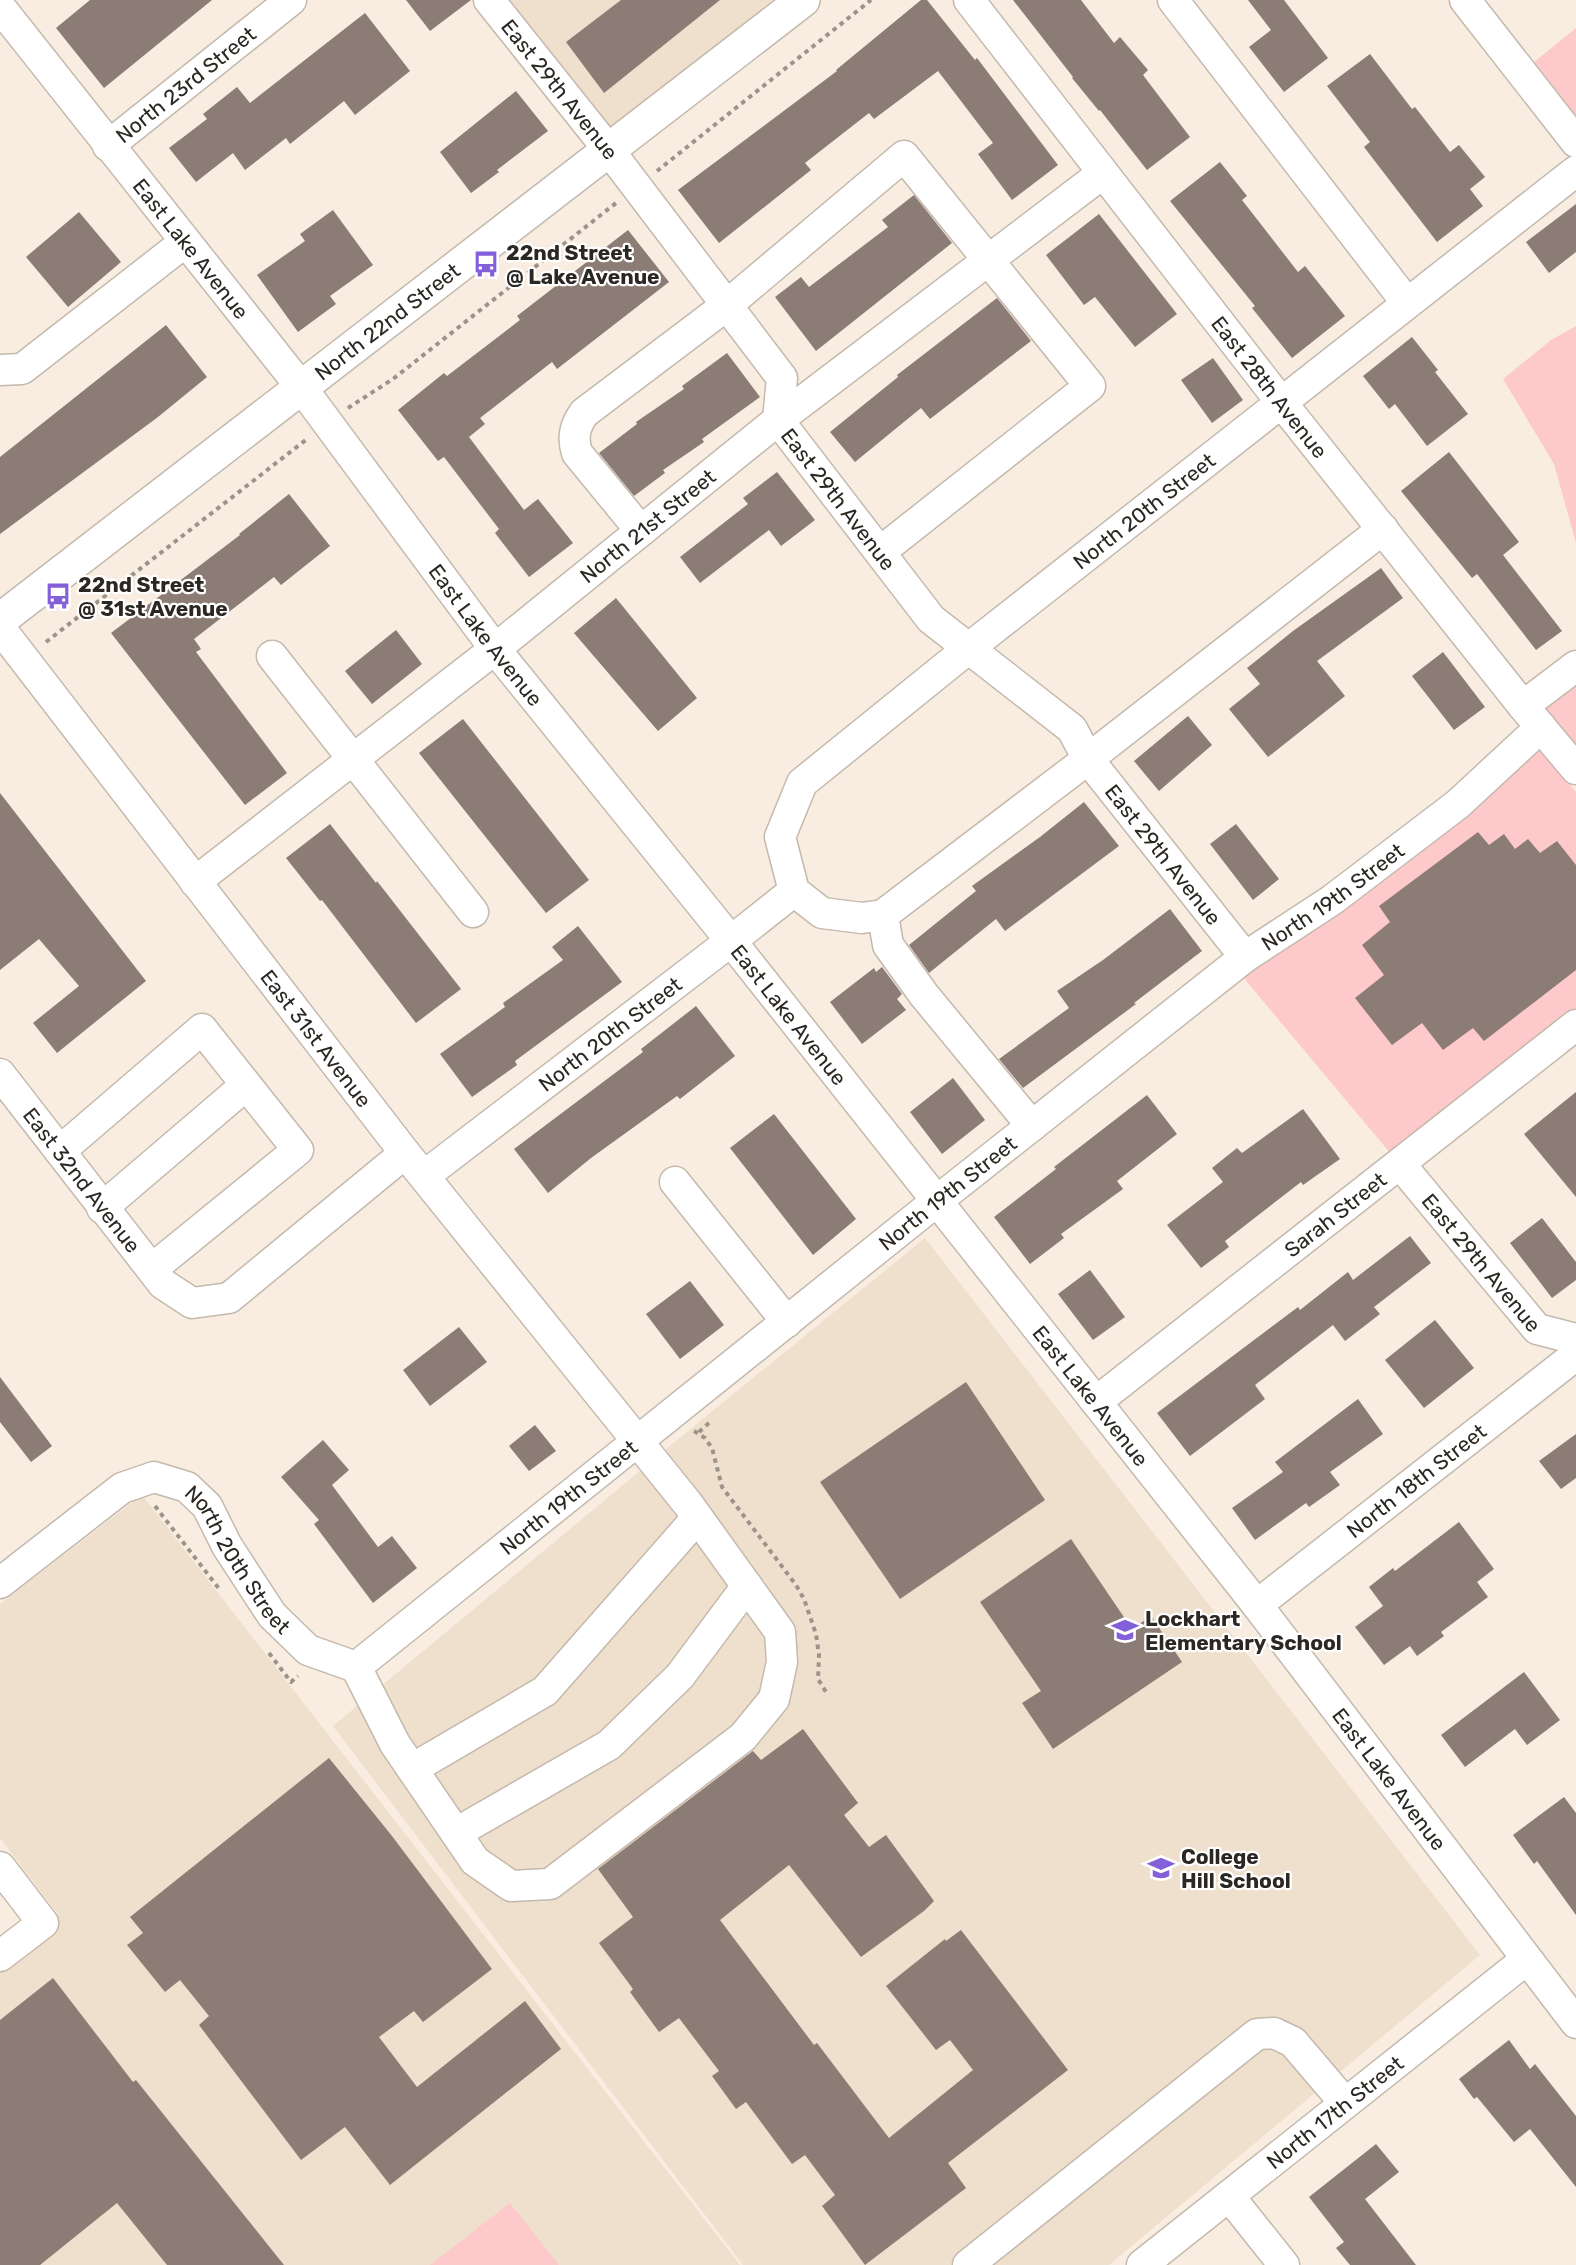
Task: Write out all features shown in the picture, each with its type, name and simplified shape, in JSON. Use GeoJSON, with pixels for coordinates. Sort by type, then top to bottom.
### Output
{"type":"FeatureCollection","features":[{"type":"Feature","properties":{"kind":"main road","name":"North 22nd Street"},"geometry":{"type":"LineString","coordinates":[[0,620],[803,0]]}},
{"type":"Feature","properties":{"kind":"street","name":"North 23rd Street"},"geometry":{"type":"LineString","coordinates":[[108,146],[291,0]]}},
{"type":"Feature","properties":{"kind":"street","name":"East 29th Avenue"},"geometry":{"type":"LineString","coordinates":[[489,0],[608,149],[782,378],[778,420],[931,619],[1072,729],[1088,759],[1245,957]]}},
{"type":"Feature","properties":{"kind":"street","name":"East 28th Avenue"},"geometry":{"type":"LineString","coordinates":[[969,0],[1281,402],[1576,769]]}},
{"type":"Feature","properties":{"kind":"street"},"geometry":{"type":"LineString","coordinates":[[1173,0],[1407,303]]}},
{"type":"Feature","properties":{"kind":"street"},"geometry":{"type":"LineString","coordinates":[[1465,0],[1576,142]]}},
{"type":"Feature","properties":{"kind":"street","name":"East Lake Avenue"},"geometry":{"type":"LineString","coordinates":[[0,7],[301,387],[495,649],[938,1200],[1257,1605],[1576,2023]]}},
{"type":"Feature","properties":{"kind":"street"},"geometry":{"type":"LineString","coordinates":[[641,531],[577,453],[574,444],[577,424],[584,413],[727,305],[904,156],[1090,386],[880,552]]}},
{"type":"Feature","properties":{"kind":"street","name":"North 20th Street"},"geometry":{"type":"LineString","coordinates":[[424,1176],[794,891],[780,837],[802,783],[969,648],[1576,171]]}},
{"type":"Feature","properties":{"kind":"street","name":"North 21st Street"},"geometry":{"type":"LineString","coordinates":[[195,882],[495,649],[778,420],[1103,174]]}},
{"type":"Feature","properties":{"kind":"street"},"geometry":{"type":"LineString","coordinates":[[0,370],[22,369],[185,242]]}},
{"type":"Feature","properties":{"kind":"street"},"geometry":{"type":"LineString","coordinates":[[794,891],[822,913],[862,918],[883,915],[1383,529]]}},
{"type":"Feature","properties":{"kind":"street","name":"East 31st Avenue"},"geometry":{"type":"LineString","coordinates":[[0,628],[405,1153],[692,1511],[780,1632],[782,1662],[774,1699],[743,1737],[550,1884],[511,1886],[475,1862],[395,1744],[356,1667]]}},
{"type":"Feature","properties":{"kind":"street"},"geometry":{"type":"LineString","coordinates":[[272,656],[473,912]]}},
{"type":"Feature","properties":{"kind":"street","name":"North 19th Street"},"geometry":{"type":"LineString","coordinates":[[356,1667],[1245,957],[1332,900],[1458,804],[1576,666]]}},
{"type":"Feature","properties":{"kind":"street"},"geometry":{"type":"LineString","coordinates":[[883,915],[888,945],[924,995],[1032,1126]]}},
{"type":"Feature","properties":{"kind":"street","name":"Sarah Street"},"geometry":{"type":"LineString","coordinates":[[1096,1402],[1576,1025]]}},
{"type":"Feature","properties":{"kind":"street"},"geometry":{"type":"LineString","coordinates":[[60,1151],[202,1029],[298,1150],[157,1276],[192,1303],[229,1298],[405,1153]]}},
{"type":"Feature","properties":{"kind":"street","name":"East 32nd Avenue"},"geometry":{"type":"LineString","coordinates":[[0,1074],[157,1276]]}},
{"type":"Feature","properties":{"kind":"street"},"geometry":{"type":"LineString","coordinates":[[102,1208],[246,1085]]}},
{"type":"Feature","properties":{"kind":"street","name":"East 29th Avenue"},"geometry":{"type":"LineString","coordinates":[[1400,1164],[1537,1329],[1576,1340]]}},
{"type":"Feature","properties":{"kind":"street"},"geometry":{"type":"LineString","coordinates":[[675,1182],[787,1322]]}},
{"type":"Feature","properties":{"kind":"street","name":"North 18th Street"},"geometry":{"type":"LineString","coordinates":[[1257,1605],[1576,1355]]}},
{"type":"Feature","properties":{"kind":"street","name":"North 20th Street"},"geometry":{"type":"LineString","coordinates":[[0,1583],[122,1488],[154,1477],[187,1487],[207,1506],[227,1546],[272,1615],[308,1650],[356,1667]]}},
{"type":"Feature","properties":{"kind":"street"},"geometry":{"type":"LineString","coordinates":[[412,1769],[545,1690],[692,1511]]}},
{"type":"Feature","properties":{"kind":"street"},"geometry":{"type":"LineString","coordinates":[[456,1833],[609,1745],[680,1676],[747,1586]]}},
{"type":"Feature","properties":{"kind":"street"},"geometry":{"type":"LineString","coordinates":[[0,1868],[43,1923],[0,1956]]}},
{"type":"Feature","properties":{"kind":"street","name":"North 17th Street"},"geometry":{"type":"LineString","coordinates":[[1142,2265],[1527,1959]]}},
{"type":"Feature","properties":{"kind":"street"},"geometry":{"type":"LineString","coordinates":[[968,2265],[1257,2034],[1274,2033],[1293,2042],[1345,2103]]}},
{"type":"Feature","properties":{"kind":"street"},"geometry":{"type":"LineString","coordinates":[[1229,2196],[1284,2265]]}},
{"type":"Feature","properties":{"kind":"path"},"geometry":{"type":"LineString","coordinates":[[656,171],[871,0]]}},
{"type":"Feature","properties":{"kind":"path"},"geometry":{"type":"LineString","coordinates":[[344,410],[393,379],[622,199]]}},
{"type":"Feature","properties":{"kind":"path"},"geometry":{"type":"LineString","coordinates":[[38,648],[313,435]]}},
{"type":"Feature","properties":{"kind":"path"},"geometry":{"type":"LineString","coordinates":[[687,1431],[692,1430],[699,1433],[712,1448],[722,1487],[796,1585],[804,1599],[816,1634],[819,1655],[818,1678],[826,1692]]}},
{"type":"Feature","properties":{"kind":"path"},"geometry":{"type":"LineString","coordinates":[[154,1505],[226,1599]]}},
{"type":"Feature","properties":{"kind":"path"},"geometry":{"type":"LineString","coordinates":[[262,1645],[291,1683],[324,1655]]}},
{"type":"Feature","properties":{"kind":"shaded area"},"geometry":{"type":"Polygon","coordinates":[[[508,0],[782,0],[612,130],[508,0]]]}},
{"type":"Feature","properties":{"kind":"shaded area"},"geometry":{"type":"Polygon","coordinates":[[[1576,28],[1576,118],[1533,63],[1576,28]]]}},
{"type":"Feature","properties":{"kind":"shaded area"},"geometry":{"type":"Polygon","coordinates":[[[1576,326],[1576,543],[1554,464],[1503,379],[1551,340],[1576,326]]]}},
{"type":"Feature","properties":{"kind":"shaded area"},"geometry":{"type":"Polygon","coordinates":[[[1576,683],[1576,745],[1544,707],[1576,683]]]}},
{"type":"Feature","properties":{"kind":"shaded area"},"geometry":{"type":"Polygon","coordinates":[[[1539,747],[1576,792],[1576,1008],[1391,1154],[1242,976],[1539,747]]]}},
{"type":"Feature","properties":{"kind":"shaded area"},"geometry":{"type":"Polygon","coordinates":[[[925,1238],[1480,1955],[1109,2265],[743,2265],[333,1726],[688,1431],[925,1238]]]}},
{"type":"Feature","properties":{"kind":"shaded area"},"geometry":{"type":"Polygon","coordinates":[[[142,1495],[740,2265],[0,2265],[0,1964],[58,1914],[0,1838],[0,1604],[142,1495]]]}},
{"type":"Feature","properties":{"kind":"shaded area"},"geometry":{"type":"Polygon","coordinates":[[[510,2203],[559,2265],[430,2265],[510,2203]]]}},
{"type":"Feature","properties":{"kind":"building"},"geometry":{"type":"Polygon","coordinates":[[[90,0],[212,0],[104,88],[56,28],[90,0]]]}},
{"type":"Feature","properties":{"kind":"building"},"geometry":{"type":"Polygon","coordinates":[[[406,0],[471,0],[430,31],[406,0]]]}},
{"type":"Feature","properties":{"kind":"building"},"geometry":{"type":"Polygon","coordinates":[[[621,0],[720,0],[604,93],[566,42],[621,0]]]}},
{"type":"Feature","properties":{"kind":"building"},"geometry":{"type":"Polygon","coordinates":[[[921,0],[927,0],[975,60],[977,58],[1058,165],[1012,200],[978,154],[993,143],[938,71],[874,119],[869,113],[805,163],[811,170],[719,243],[678,190],[837,71],[921,0]]]}},
{"type":"Feature","properties":{"kind":"building"},"geometry":{"type":"Polygon","coordinates":[[[1013,0],[1081,0],[1114,43],[1120,37],[1148,70],[1143,75],[1190,137],[1147,170],[1072,78],[1013,0]]]}},
{"type":"Feature","properties":{"kind":"building"},"geometry":{"type":"Polygon","coordinates":[[[1248,0],[1284,0],[1328,58],[1284,92],[1249,47],[1271,30],[1248,0]]]}},
{"type":"Feature","properties":{"kind":"building"},"geometry":{"type":"Polygon","coordinates":[[[365,13],[410,71],[355,115],[344,101],[290,144],[286,138],[245,170],[233,153],[196,182],[169,148],[207,119],[203,114],[237,87],[250,103],[365,13]]]}},
{"type":"Feature","properties":{"kind":"building"},"geometry":{"type":"Polygon","coordinates":[[[1370,54],[1412,109],[1415,107],[1450,152],[1459,145],[1485,177],[1470,189],[1483,206],[1437,242],[1364,147],[1370,142],[1327,86],[1370,54]]]}},
{"type":"Feature","properties":{"kind":"building"},"geometry":{"type":"Polygon","coordinates":[[[516,91],[548,131],[471,193],[440,152],[516,91]]]}},
{"type":"Feature","properties":{"kind":"building"},"geometry":{"type":"Polygon","coordinates":[[[1220,162],[1247,196],[1242,200],[1298,272],[1305,266],[1345,316],[1292,358],[1252,308],[1255,306],[1170,201],[1220,162]]]}},
{"type":"Feature","properties":{"kind":"building"},"geometry":{"type":"Polygon","coordinates":[[[914,195],[952,243],[816,351],[775,297],[801,277],[809,287],[888,227],[882,220],[914,195]]]}},
{"type":"Feature","properties":{"kind":"building"},"geometry":{"type":"Polygon","coordinates":[[[1576,204],[1576,252],[1549,273],[1526,242],[1576,204]]]}},
{"type":"Feature","properties":{"kind":"building"},"geometry":{"type":"Polygon","coordinates":[[[333,210],[373,265],[330,296],[336,304],[298,332],[257,275],[305,241],[300,234],[333,210]]]}},
{"type":"Feature","properties":{"kind":"building"},"geometry":{"type":"Polygon","coordinates":[[[79,212],[121,262],[68,307],[26,257],[79,212]]]}},
{"type":"Feature","properties":{"kind":"building"},"geometry":{"type":"Polygon","coordinates":[[[1099,214],[1177,314],[1135,347],[1095,297],[1084,305],[1046,255],[1099,214]]]}},
{"type":"Feature","properties":{"kind":"building"},"geometry":{"type":"Polygon","coordinates":[[[628,230],[669,282],[557,369],[552,362],[480,418],[485,424],[469,437],[524,510],[538,499],[573,543],[529,577],[495,533],[499,529],[444,457],[438,461],[398,410],[444,373],[447,376],[520,320],[517,316],[628,230]]]}},
{"type":"Feature","properties":{"kind":"building"},"geometry":{"type":"Polygon","coordinates":[[[997,298],[1031,341],[930,419],[921,408],[855,462],[830,432],[898,377],[897,375],[997,298]]]}},
{"type":"Feature","properties":{"kind":"building"},"geometry":{"type":"Polygon","coordinates":[[[166,325],[207,377],[158,417],[0,534],[0,457],[166,325]]]}},
{"type":"Feature","properties":{"kind":"building"},"geometry":{"type":"Polygon","coordinates":[[[1412,337],[1438,370],[1435,372],[1468,414],[1427,446],[1395,404],[1389,409],[1363,376],[1412,337]]]}},
{"type":"Feature","properties":{"kind":"building"},"geometry":{"type":"Polygon","coordinates":[[[727,353],[760,397],[702,439],[704,442],[663,470],[665,473],[634,496],[599,453],[637,424],[636,422],[684,389],[682,386],[727,353]]]}},
{"type":"Feature","properties":{"kind":"building"},"geometry":{"type":"Polygon","coordinates":[[[1213,358],[1243,400],[1212,423],[1181,380],[1213,358]]]}},
{"type":"Feature","properties":{"kind":"building"},"geometry":{"type":"Polygon","coordinates":[[[1449,452],[1519,542],[1503,555],[1562,631],[1536,650],[1477,574],[1472,578],[1401,491],[1449,452]]]}},
{"type":"Feature","properties":{"kind":"building"},"geometry":{"type":"Polygon","coordinates":[[[777,472],[815,520],[781,546],[769,530],[700,583],[680,557],[748,504],[743,498],[777,472]]]}},
{"type":"Feature","properties":{"kind":"building"},"geometry":{"type":"Polygon","coordinates":[[[289,494],[330,546],[281,585],[274,577],[194,639],[201,649],[196,652],[287,773],[245,805],[111,633],[240,535],[289,494]]]}},
{"type":"Feature","properties":{"kind":"building"},"geometry":{"type":"Polygon","coordinates":[[[1381,568],[1403,598],[1317,661],[1345,696],[1268,757],[1229,709],[1260,684],[1247,668],[1293,631],[1381,568]]]}},
{"type":"Feature","properties":{"kind":"building"},"geometry":{"type":"Polygon","coordinates":[[[616,598],[697,698],[658,731],[574,633],[616,598]]]}},
{"type":"Feature","properties":{"kind":"building"},"geometry":{"type":"Polygon","coordinates":[[[396,630],[422,664],[372,704],[345,671],[396,630]]]}},
{"type":"Feature","properties":{"kind":"building"},"geometry":{"type":"Polygon","coordinates":[[[1443,652],[1485,707],[1454,730],[1412,676],[1443,652]]]}},
{"type":"Feature","properties":{"kind":"building"},"geometry":{"type":"Polygon","coordinates":[[[1188,716],[1212,745],[1159,791],[1134,761],[1188,716]]]}},
{"type":"Feature","properties":{"kind":"building"},"geometry":{"type":"Polygon","coordinates":[[[463,719],[589,880],[546,913],[419,753],[463,719]]]}},
{"type":"Feature","properties":{"kind":"building"},"geometry":{"type":"Polygon","coordinates":[[[0,793],[146,981],[57,1053],[33,1023],[79,986],[39,939],[0,970],[0,793]]]}},
{"type":"Feature","properties":{"kind":"building"},"geometry":{"type":"Polygon","coordinates":[[[1084,802],[1119,846],[1005,931],[996,919],[929,973],[909,945],[976,891],[972,886],[1084,802]]]}},
{"type":"Feature","properties":{"kind":"building"},"geometry":{"type":"Polygon","coordinates":[[[330,824],[461,989],[416,1023],[322,900],[320,901],[286,858],[330,824]]]}},
{"type":"Feature","properties":{"kind":"building"},"geometry":{"type":"Polygon","coordinates":[[[1236,824],[1279,879],[1253,900],[1210,844],[1236,824]]]}},
{"type":"Feature","properties":{"kind":"building"},"geometry":{"type":"Polygon","coordinates":[[[1478,832],[1489,845],[1504,834],[1515,849],[1528,839],[1540,853],[1557,841],[1576,865],[1576,970],[1484,1041],[1473,1028],[1443,1050],[1422,1023],[1392,1045],[1355,998],[1384,975],[1362,945],[1390,922],[1379,906],[1478,832]]]}},
{"type":"Feature","properties":{"kind":"building"},"geometry":{"type":"Polygon","coordinates":[[[1170,909],[1202,951],[1134,1003],[1136,1004],[1023,1088],[999,1059],[1069,1008],[1057,991],[1103,960],[1170,909]]]}},
{"type":"Feature","properties":{"kind":"building"},"geometry":{"type":"Polygon","coordinates":[[[578,926],[622,982],[515,1061],[517,1065],[472,1097],[440,1054],[505,1007],[503,1003],[563,960],[552,947],[578,926]]]}},
{"type":"Feature","properties":{"kind":"building"},"geometry":{"type":"Polygon","coordinates":[[[882,967],[902,994],[897,999],[906,1010],[862,1044],[830,1002],[874,968],[876,972],[882,967]]]}},
{"type":"Feature","properties":{"kind":"building"},"geometry":{"type":"Polygon","coordinates":[[[696,1006],[735,1056],[680,1099],[677,1096],[591,1158],[548,1193],[514,1149],[643,1052],[641,1049],[696,1006]]]}},
{"type":"Feature","properties":{"kind":"building"},"geometry":{"type":"Polygon","coordinates":[[[953,1078],[985,1120],[942,1154],[910,1112],[953,1078]]]}},
{"type":"Feature","properties":{"kind":"building"},"geometry":{"type":"Polygon","coordinates":[[[1576,1092],[1576,1197],[1524,1134],[1576,1092]]]}},
{"type":"Feature","properties":{"kind":"building"},"geometry":{"type":"Polygon","coordinates":[[[1147,1095],[1177,1134],[1117,1181],[1123,1189],[1061,1234],[1064,1238],[1030,1264],[994,1217],[1147,1095]]]}},
{"type":"Feature","properties":{"kind":"building"},"geometry":{"type":"Polygon","coordinates":[[[1303,1109],[1340,1159],[1303,1185],[1301,1182],[1225,1241],[1229,1247],[1201,1268],[1167,1225],[1223,1182],[1212,1168],[1237,1148],[1242,1153],[1303,1109]]]}},
{"type":"Feature","properties":{"kind":"building"},"geometry":{"type":"Polygon","coordinates":[[[774,1114],[856,1219],[813,1255],[730,1148],[774,1114]]]}},
{"type":"Feature","properties":{"kind":"building"},"geometry":{"type":"Polygon","coordinates":[[[1542,1218],[1576,1262],[1576,1280],[1552,1298],[1510,1243],[1542,1218]]]}},
{"type":"Feature","properties":{"kind":"building"},"geometry":{"type":"Polygon","coordinates":[[[1410,1236],[1431,1263],[1374,1307],[1380,1314],[1345,1341],[1333,1325],[1255,1385],[1265,1399],[1190,1456],[1157,1413],[1298,1307],[1300,1310],[1348,1272],[1353,1280],[1410,1236]]]}},
{"type":"Feature","properties":{"kind":"building"},"geometry":{"type":"Polygon","coordinates":[[[1090,1270],[1125,1317],[1093,1340],[1058,1294],[1090,1270]]]}},
{"type":"Feature","properties":{"kind":"building"},"geometry":{"type":"Polygon","coordinates":[[[690,1281],[724,1325],[680,1359],[646,1314],[690,1281]]]}},
{"type":"Feature","properties":{"kind":"building"},"geometry":{"type":"Polygon","coordinates":[[[1435,1320],[1474,1368],[1424,1408],[1385,1360],[1435,1320]]]}},
{"type":"Feature","properties":{"kind":"building"},"geometry":{"type":"Polygon","coordinates":[[[459,1327],[487,1362],[430,1406],[403,1370],[459,1327]]]}},
{"type":"Feature","properties":{"kind":"building"},"geometry":{"type":"Polygon","coordinates":[[[0,1377],[52,1446],[31,1462],[0,1422],[0,1377]]]}},
{"type":"Feature","properties":{"kind":"building"},"geometry":{"type":"Polygon","coordinates":[[[966,1382],[1045,1500],[900,1599],[820,1482],[966,1382]]]}},
{"type":"Feature","properties":{"kind":"building"},"geometry":{"type":"Polygon","coordinates":[[[1358,1399],[1383,1434],[1330,1472],[1340,1485],[1309,1507],[1306,1503],[1255,1540],[1232,1508],[1283,1472],[1275,1462],[1358,1399]]]}},
{"type":"Feature","properties":{"kind":"building"},"geometry":{"type":"Polygon","coordinates":[[[535,1425],[556,1451],[529,1471],[509,1446],[535,1425]]]}},
{"type":"Feature","properties":{"kind":"building"},"geometry":{"type":"Polygon","coordinates":[[[1576,1434],[1576,1478],[1561,1489],[1539,1461],[1576,1434]]]}},
{"type":"Feature","properties":{"kind":"building"},"geometry":{"type":"Polygon","coordinates":[[[323,1440],[349,1470],[332,1485],[378,1547],[392,1536],[417,1568],[373,1603],[314,1524],[319,1520],[281,1477],[323,1440]]]}},
{"type":"Feature","properties":{"kind":"building"},"geometry":{"type":"Polygon","coordinates":[[[1459,1522],[1494,1569],[1477,1582],[1488,1597],[1441,1632],[1444,1636],[1417,1656],[1410,1646],[1384,1665],[1355,1627],[1383,1606],[1369,1587],[1393,1568],[1395,1571],[1459,1522]]]}},
{"type":"Feature","properties":{"kind":"building"},"geometry":{"type":"Polygon","coordinates":[[[1071,1539],[1132,1629],[1151,1616],[1182,1662],[1053,1749],[1022,1703],[1041,1691],[980,1602],[1071,1539]]]}},
{"type":"Feature","properties":{"kind":"building"},"geometry":{"type":"Polygon","coordinates":[[[1524,1672],[1560,1720],[1527,1745],[1515,1729],[1465,1767],[1441,1735],[1524,1672]]]}},
{"type":"Feature","properties":{"kind":"building"},"geometry":{"type":"Polygon","coordinates":[[[803,1729],[858,1803],[844,1815],[869,1847],[886,1835],[934,1901],[924,1911],[861,1957],[789,1865],[720,1920],[814,2045],[817,2043],[889,2138],[973,2070],[950,2040],[936,2050],[886,1986],[945,1939],[946,1941],[961,1930],[1068,2070],[948,2163],[966,2188],[865,2265],[822,2206],[835,2195],[805,2155],[792,2164],[746,2102],[736,2109],[712,2076],[719,2071],[679,2018],[659,2032],[630,1992],[633,1989],[599,1943],[633,1917],[598,1869],[753,1751],[761,1760],[803,1729]]]}},
{"type":"Feature","properties":{"kind":"building"},"geometry":{"type":"Polygon","coordinates":[[[329,1758],[392,1836],[492,1969],[423,2022],[414,2011],[379,2037],[417,2087],[525,2001],[561,2049],[390,2185],[345,2127],[301,2160],[199,2025],[209,2016],[180,1980],[165,1992],[127,1945],[143,1933],[130,1917],[329,1758]]]}},
{"type":"Feature","properties":{"kind":"building"},"geometry":{"type":"Polygon","coordinates":[[[1564,1797],[1576,1813],[1576,1915],[1537,1861],[1534,1864],[1513,1835],[1564,1797]]]}},
{"type":"Feature","properties":{"kind":"building"},"geometry":{"type":"Polygon","coordinates":[[[53,1978],[133,2082],[136,2080],[284,2265],[167,2265],[117,2203],[40,2265],[0,2265],[0,2020],[53,1978]]]}},
{"type":"Feature","properties":{"kind":"building"},"geometry":{"type":"Polygon","coordinates":[[[1509,2040],[1530,2069],[1535,2064],[1576,2116],[1576,2187],[1530,2129],[1514,2142],[1477,2097],[1474,2099],[1459,2079],[1509,2040]]]}},
{"type":"Feature","properties":{"kind":"building"},"geometry":{"type":"Polygon","coordinates":[[[1376,2144],[1399,2172],[1365,2199],[1416,2265],[1350,2265],[1336,2248],[1344,2242],[1309,2197],[1376,2144]]]}},
{"type":"Feature","properties":{"kind":"place","name":"22nd Street @ Lake Avenue"},"geometry":{"type":"Point","coordinates":[486,264]}},
{"type":"Feature","properties":{"kind":"place","name":"22nd Street @ 31st Avenue"},"geometry":{"type":"Point","coordinates":[58,596]}},
{"type":"Feature","properties":{"kind":"place","name":"Lockhart Elementary School"},"geometry":{"type":"Point","coordinates":[1125,1630]}},
{"type":"Feature","properties":{"kind":"place","name":"College Hill School"},"geometry":{"type":"Point","coordinates":[1161,1868]}}]}
